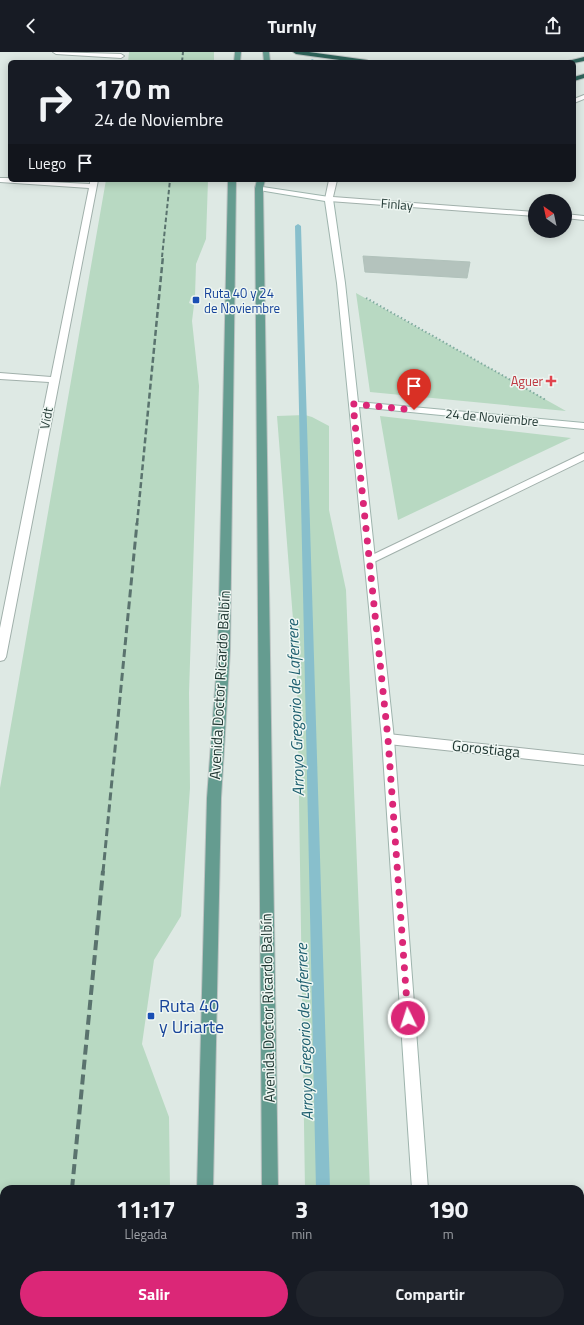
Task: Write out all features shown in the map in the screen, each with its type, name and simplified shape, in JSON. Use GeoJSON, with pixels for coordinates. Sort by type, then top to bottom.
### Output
{"type":"FeatureCollection","features":[{"type":"Feature","properties":{"kind":"highway"},"geometry":{"type":"LineString","coordinates":[[296,52],[353,60]]}},
{"type":"Feature","properties":{"kind":"main road","name":"Avenida Doctor Ricardo Balbín"},"geometry":{"type":"LineString","coordinates":[[205,1185],[214,798],[224,650],[232,182]]}},
{"type":"Feature","properties":{"kind":"main road","name":"Avenida Doctor Ricardo Balbín"},"geometry":{"type":"LineString","coordinates":[[260,184],[270,1185]]}},
{"type":"Feature","properties":{"kind":"street"},"geometry":{"type":"LineString","coordinates":[[56,52],[121,57]]}},
{"type":"Feature","properties":{"kind":"street"},"geometry":{"type":"LineString","coordinates":[[62,182],[93,183]]}},
{"type":"Feature","properties":{"kind":"street"},"geometry":{"type":"LineString","coordinates":[[333,182],[329,199],[341,283],[388,739],[420,1185]]}},
{"type":"Feature","properties":{"kind":"street","name":"Vidt"},"geometry":{"type":"LineString","coordinates":[[0,657],[93,183]]}},
{"type":"Feature","properties":{"kind":"street","name":"Finlay"},"geometry":{"type":"LineString","coordinates":[[260,184],[329,199],[528,213]]}},
{"type":"Feature","properties":{"kind":"street"},"geometry":{"type":"LineString","coordinates":[[572,217],[584,218]]}},
{"type":"Feature","properties":{"kind":"street"},"geometry":{"type":"LineString","coordinates":[[0,376],[54,380]]}},
{"type":"Feature","properties":{"kind":"street","name":"24 de Noviembre"},"geometry":{"type":"LineString","coordinates":[[353,404],[584,426]]}},
{"type":"Feature","properties":{"kind":"street"},"geometry":{"type":"LineString","coordinates":[[370,560],[584,456]]}},
{"type":"Feature","properties":{"kind":"street","name":"Gorostiaga"},"geometry":{"type":"LineString","coordinates":[[388,739],[584,760]]}},
{"type":"Feature","properties":{"kind":"path"},"geometry":{"type":"LineString","coordinates":[[341,283],[552,403]]}},
{"type":"Feature","properties":{"kind":"green space"},"geometry":{"type":"Polygon","coordinates":[[[129,52],[214,52],[214,60],[128,60],[129,52]]]}},
{"type":"Feature","properties":{"kind":"green space"},"geometry":{"type":"Polygon","coordinates":[[[106,182],[208,182],[206,239],[196,264],[195,296],[191,297],[189,303],[194,305],[192,321],[199,386],[189,693],[190,788],[181,916],[154,960],[142,1044],[169,1117],[170,1185],[0,1185],[0,788],[106,182]]]}},
{"type":"Feature","properties":{"kind":"green space"},"geometry":{"type":"Polygon","coordinates":[[[356,293],[566,411],[370,392],[356,293]]]}},
{"type":"Feature","properties":{"kind":"green space"},"geometry":{"type":"Polygon","coordinates":[[[305,415],[329,426],[329,510],[346,590],[370,1185],[305,1185],[297,670],[277,416],[305,415]]]}},
{"type":"Feature","properties":{"kind":"green space"},"geometry":{"type":"Polygon","coordinates":[[[380,416],[571,438],[398,520],[380,416]]]}},
{"type":"Feature","properties":{"kind":"building"},"geometry":{"type":"Polygon","coordinates":[[[363,256],[470,262],[467,278],[365,272],[363,256]]]}},
{"type":"Feature","properties":{"kind":"waterway","name":"Arroyo Gregorio de Laferrere"},"geometry":{"type":"LineString","coordinates":[[298,226],[323,1185]]}},
{"type":"Feature","properties":{"kind":"railway"},"geometry":{"type":"LineString","coordinates":[[182,60],[183,52]]}},
{"type":"Feature","properties":{"kind":"railway"},"geometry":{"type":"LineString","coordinates":[[162,257],[170,182]]}},
{"type":"Feature","properties":{"kind":"railway"},"geometry":{"type":"LineString","coordinates":[[137,524],[163,256]]}},
{"type":"Feature","properties":{"kind":"railway"},"geometry":{"type":"LineString","coordinates":[[103,872],[137,523]]}},
{"type":"Feature","properties":{"kind":"railway"},"geometry":{"type":"LineString","coordinates":[[72,1185],[103,871]]}},
{"type":"Feature","properties":{"kind":"place","name":"Ruta 40 y 24 de Noviembre"},"geometry":{"type":"Point","coordinates":[196,300]}},
{"type":"Feature","properties":{"kind":"place","name":"Aguer"},"geometry":{"type":"Point","coordinates":[551,381]}},
{"type":"Feature","properties":{"kind":"place","name":"Ruta 40 y Uriarte"},"geometry":{"type":"Point","coordinates":[151,1016]}},
{"type":"Feature","properties":{"kind":"route"},"geometry":{"type":"LineString","coordinates":[[408,1018],[388,739],[353,404],[414,410]]}}]}
